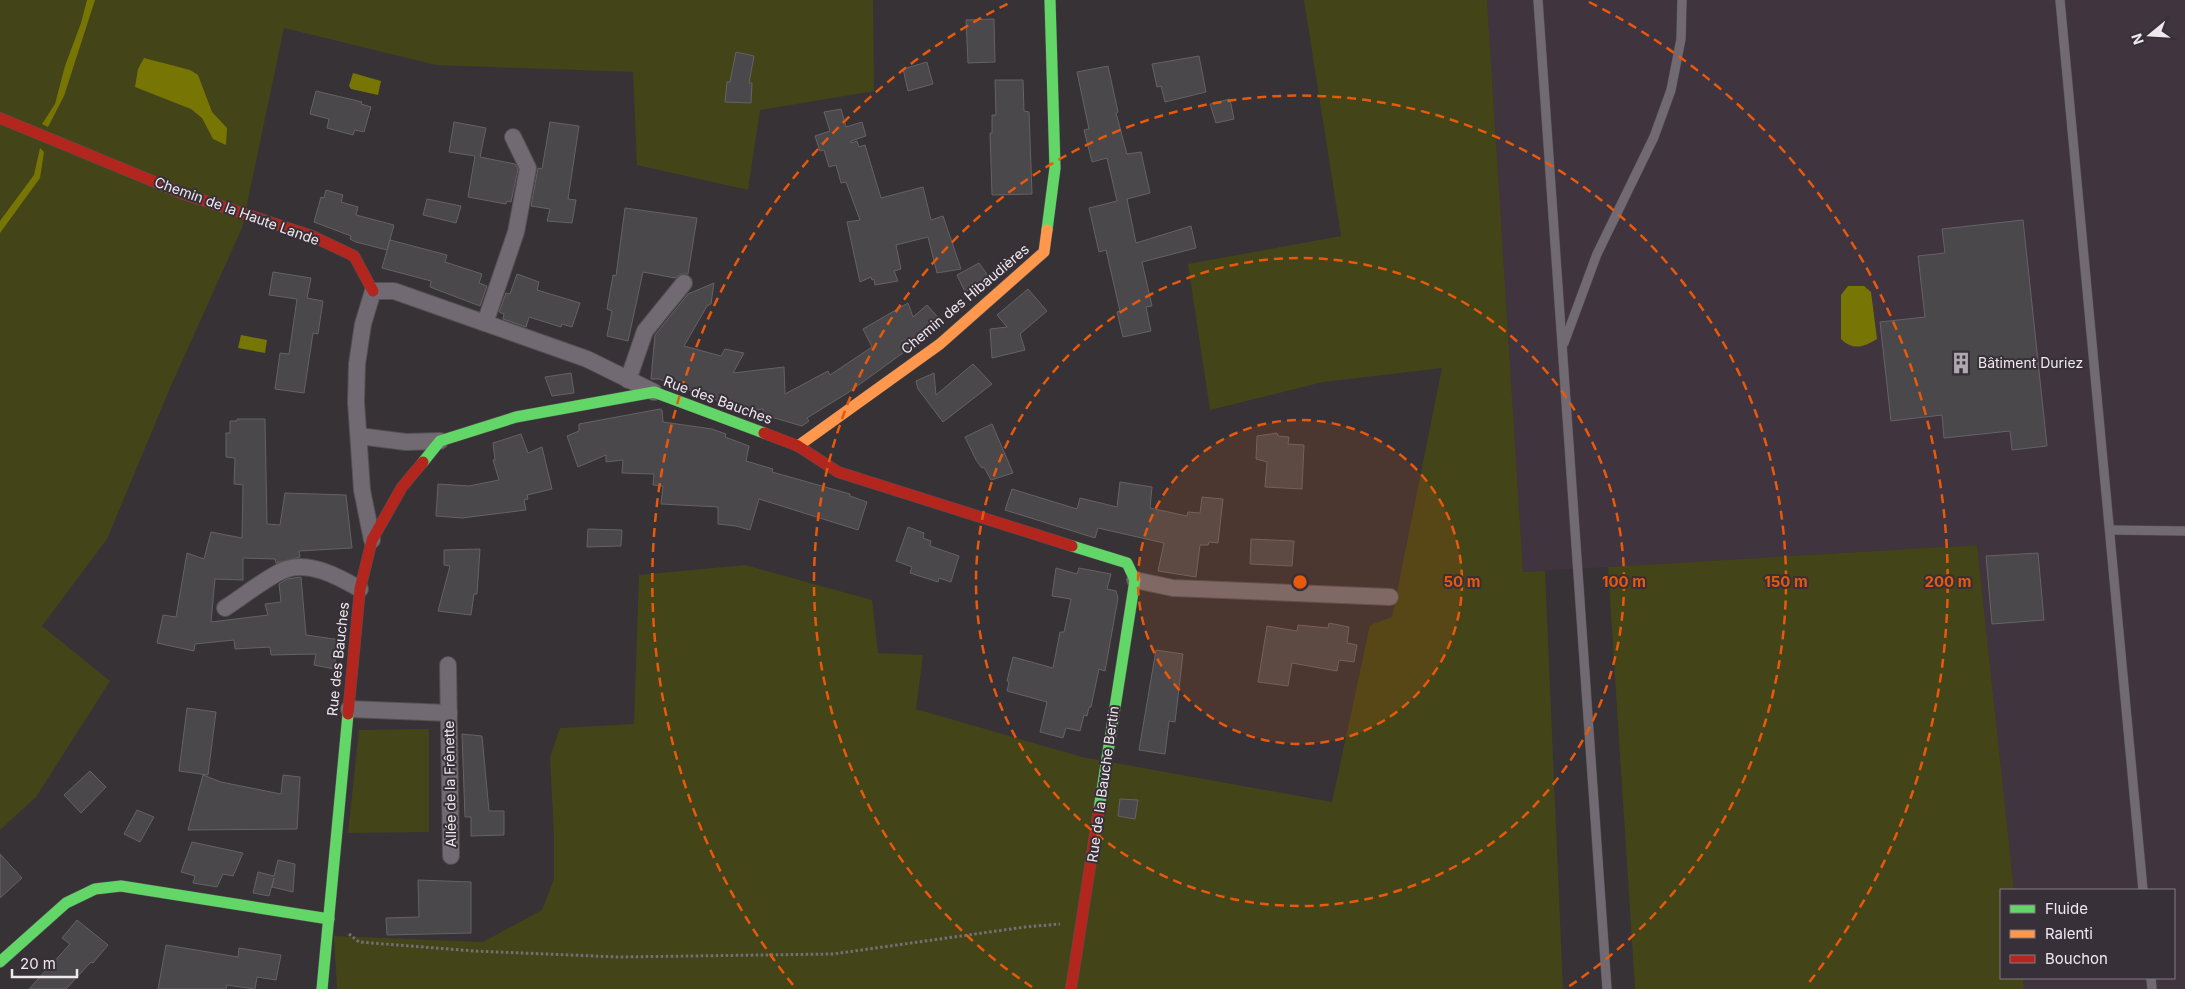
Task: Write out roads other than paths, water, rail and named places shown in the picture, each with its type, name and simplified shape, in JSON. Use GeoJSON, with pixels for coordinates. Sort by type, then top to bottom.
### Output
{"type":"FeatureCollection","features":[{"type":"Feature","properties":{"kind":"street","name":"Chemin des Hibaudières"},"geometry":{"type":"LineString","coordinates":[[798,446],[940,344],[1044,252],[1055,168],[1050,0]]}},
{"type":"Feature","properties":{"kind":"street","name":"Chemin de la Haute Lande"},"geometry":{"type":"LineString","coordinates":[[0,118],[184,194],[312,236],[354,256],[373,291]]}},
{"type":"Feature","properties":{"kind":"street"},"geometry":{"type":"LineString","coordinates":[[485,323],[516,232],[528,168],[513,137]]}},
{"type":"Feature","properties":{"kind":"street"},"geometry":{"type":"LineString","coordinates":[[628,380],[645,331],[684,284]]}},
{"type":"Feature","properties":{"kind":"street"},"geometry":{"type":"LineString","coordinates":[[372,540],[362,490],[356,402],[357,364],[363,324],[373,291],[394,291],[587,359],[654,392]]}},
{"type":"Feature","properties":{"kind":"street","name":"Rue des Bauches"},"geometry":{"type":"LineString","coordinates":[[322,989],[360,589],[372,540],[402,487],[440,441],[516,417],[654,392],[798,446]]}},
{"type":"Feature","properties":{"kind":"street"},"geometry":{"type":"LineString","coordinates":[[359,436],[406,442],[440,441]]}},
{"type":"Feature","properties":{"kind":"street"},"geometry":{"type":"LineString","coordinates":[[798,446],[838,472],[1127,563],[1135,580],[1173,588],[1390,597]]}},
{"type":"Feature","properties":{"kind":"street"},"geometry":{"type":"LineString","coordinates":[[225,608],[284,570],[309,568],[338,577],[360,589]]}},
{"type":"Feature","properties":{"kind":"street","name":"Rue de la Bauche Bertin"},"geometry":{"type":"LineString","coordinates":[[1071,989],[1089,881],[1107,748],[1135,580]]}},
{"type":"Feature","properties":{"kind":"street","name":"Allée de la Frênette"},"geometry":{"type":"LineString","coordinates":[[448,664],[451,856]]}},
{"type":"Feature","properties":{"kind":"street","name":"Allée de la Frênette"},"geometry":{"type":"LineString","coordinates":[[349,709],[449,713]]}},
{"type":"Feature","properties":{"kind":"street"},"geometry":{"type":"LineString","coordinates":[[0,962],[66,903],[95,889],[121,886],[329,919]]}},
{"type":"Feature","properties":{"kind":"lane"},"geometry":{"type":"LineString","coordinates":[[1538,0],[1607,989]]}},
{"type":"Feature","properties":{"kind":"lane"},"geometry":{"type":"LineString","coordinates":[[1563,345],[1597,254],[1654,137],[1672,90],[1681,39],[1682,0]]}},
{"type":"Feature","properties":{"kind":"lane"},"geometry":{"type":"LineString","coordinates":[[2060,0],[2143,889]]}},
{"type":"Feature","properties":{"kind":"lane"},"geometry":{"type":"LineString","coordinates":[[2110,530],[2185,531]]}},
{"type":"Feature","properties":{"kind":"place","name":"Bâtiment Duriez"},"geometry":{"type":"Point","coordinates":[1961,363]}}]}
